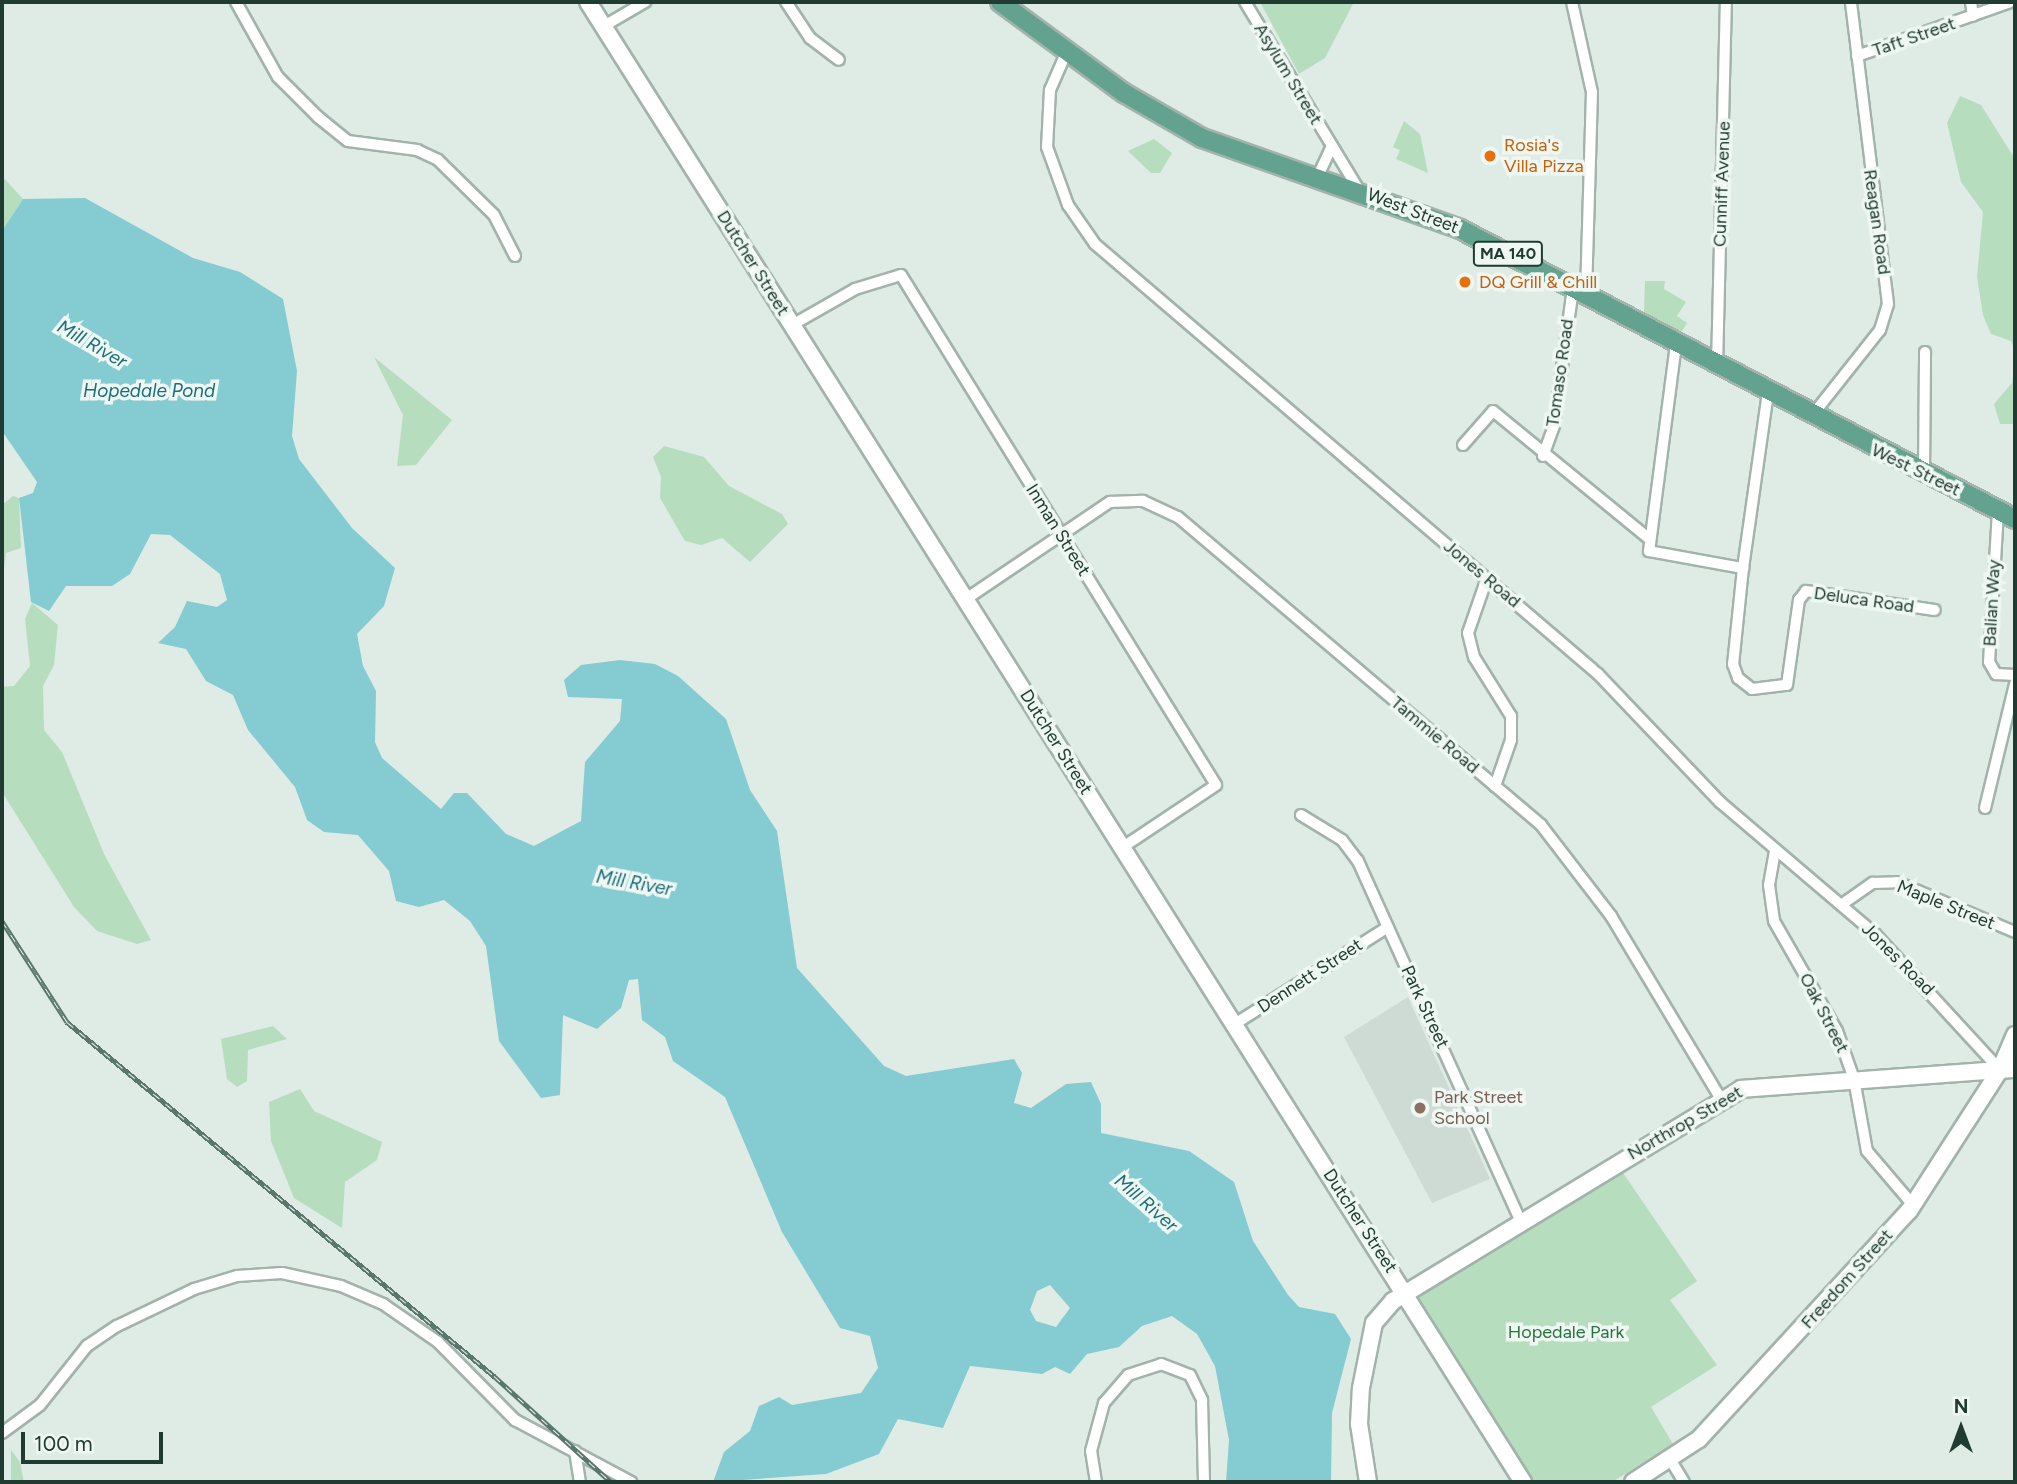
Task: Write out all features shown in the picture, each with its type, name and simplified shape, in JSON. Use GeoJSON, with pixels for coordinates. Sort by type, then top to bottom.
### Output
{"type":"FeatureCollection","features":[{"type":"Feature","properties":{"kind":"main road","name":"West Street"},"geometry":{"type":"LineString","coordinates":[[1000,2],[1067,51],[1202,138],[1359,190],[1460,229],[1811,417],[2015,519]]}},
{"type":"Feature","properties":{"kind":"street"},"geometry":{"type":"LineString","coordinates":[[236,2],[278,77],[313,113],[348,141],[417,150],[438,160],[494,215],[515,256]]}},
{"type":"Feature","properties":{"kind":"street","name":"Dutcher Street"},"geometry":{"type":"LineString","coordinates":[[588,2],[1123,847],[1233,1026],[1406,1292],[1524,1482]]}},
{"type":"Feature","properties":{"kind":"street"},"geometry":{"type":"LineString","coordinates":[[604,26],[645,2]]}},
{"type":"Feature","properties":{"kind":"street"},"geometry":{"type":"LineString","coordinates":[[786,2],[810,38],[839,60]]}},
{"type":"Feature","properties":{"kind":"street","name":"Asylum Street"},"geometry":{"type":"LineString","coordinates":[[1245,2],[1359,190]]}},
{"type":"Feature","properties":{"kind":"street","name":"Tomaso Road"},"geometry":{"type":"LineString","coordinates":[[1543,456],[1554,425],[1579,292],[1592,79],[1572,2]]}},
{"type":"Feature","properties":{"kind":"street","name":"Cunniff Avenue"},"geometry":{"type":"LineString","coordinates":[[1717,366],[1726,2]]}},
{"type":"Feature","properties":{"kind":"street","name":"Reagan Road"},"geometry":{"type":"LineString","coordinates":[[1811,417],[1866,351],[1887,313],[1851,2]]}},
{"type":"Feature","properties":{"kind":"street"},"geometry":{"type":"LineString","coordinates":[[1971,2],[1973,16]]}},
{"type":"Feature","properties":{"kind":"street","name":"Taft Street"},"geometry":{"type":"LineString","coordinates":[[1857,56],[2010,2]]}},
{"type":"Feature","properties":{"kind":"street","name":"Jones Road"},"geometry":{"type":"LineString","coordinates":[[1067,51],[1050,90],[1047,147],[1068,205],[1095,244],[1598,674],[1689,773],[1775,851],[1841,905],[2008,1069]]}},
{"type":"Feature","properties":{"kind":"street"},"geometry":{"type":"LineString","coordinates":[[1317,178],[1332,146]]}},
{"type":"Feature","properties":{"kind":"street","name":"Inman Street"},"geometry":{"type":"LineString","coordinates":[[792,326],[855,289],[901,275],[1216,785],[1123,847]]}},
{"type":"Feature","properties":{"kind":"street"},"geometry":{"type":"LineString","coordinates":[[1676,344],[1648,538],[1649,551],[1666,557],[1744,568]]}},
{"type":"Feature","properties":{"kind":"street"},"geometry":{"type":"LineString","coordinates":[[1924,352],[1924,474]]}},
{"type":"Feature","properties":{"kind":"street","name":"Deluca Road"},"geometry":{"type":"LineString","coordinates":[[1768,393],[1733,664],[1738,678],[1752,689],[1787,685],[1799,600],[1806,591],[1935,610]]}},
{"type":"Feature","properties":{"kind":"street","name":"Tomaso Road"},"geometry":{"type":"LineString","coordinates":[[1463,445],[1493,411],[1543,456],[1648,538]]}},
{"type":"Feature","properties":{"kind":"street","name":"Tammie Road"},"geometry":{"type":"LineString","coordinates":[[966,599],[1115,501],[1143,501],[1168,511],[1541,825],[1601,900],[1721,1099]]}},
{"type":"Feature","properties":{"kind":"street","name":"Balian Way"},"geometry":{"type":"LineString","coordinates":[[1998,511],[1989,662],[1996,674],[2015,675]]}},
{"type":"Feature","properties":{"kind":"street"},"geometry":{"type":"LineString","coordinates":[[1487,578],[1468,633],[1478,665],[1503,695],[1511,716],[1511,740],[1495,786]]}},
{"type":"Feature","properties":{"kind":"street"},"geometry":{"type":"LineString","coordinates":[[1984,808],[2015,684]]}},
{"type":"Feature","properties":{"kind":"street","name":"Park Street"},"geometry":{"type":"LineString","coordinates":[[1301,816],[1352,850],[1521,1222]]}},
{"type":"Feature","properties":{"kind":"street","name":"Oak Street"},"geometry":{"type":"LineString","coordinates":[[1775,851],[1769,885],[1774,921],[1837,1031],[1854,1079],[1867,1151],[1913,1205]]}},
{"type":"Feature","properties":{"kind":"street","name":"Maple Street"},"geometry":{"type":"LineString","coordinates":[[1841,905],[1864,886],[1897,883],[2015,932]]}},
{"type":"Feature","properties":{"kind":"street","name":"Dennett Street"},"geometry":{"type":"LineString","coordinates":[[1233,1026],[1388,926]]}},
{"type":"Feature","properties":{"kind":"street","name":"Freedom Street"},"geometry":{"type":"LineString","coordinates":[[1633,1482],[1670,1459],[1718,1420],[1913,1205],[2008,1069],[2015,1035]]}},
{"type":"Feature","properties":{"kind":"street","name":"Northrop Street"},"geometry":{"type":"LineString","coordinates":[[1368,1482],[1359,1409],[1369,1341],[1378,1315],[1406,1292],[1721,1099],[1755,1085],[2008,1069]]}},
{"type":"Feature","properties":{"kind":"street"},"geometry":{"type":"LineString","coordinates":[[2,1433],[40,1405],[86,1346],[117,1326],[205,1286],[282,1273],[341,1286],[391,1309],[439,1342],[515,1420],[631,1482]]}},
{"type":"Feature","properties":{"kind":"street"},"geometry":{"type":"LineString","coordinates":[[1096,1482],[1091,1451],[1104,1403],[1128,1376],[1161,1364],[1190,1375],[1202,1400],[1204,1482]]}},
{"type":"Feature","properties":{"kind":"street"},"geometry":{"type":"LineString","coordinates":[[575,1451],[580,1482]]}},
{"type":"Feature","properties":{"kind":"street"},"geometry":{"type":"LineString","coordinates":[[1670,1459],[1684,1482]]}},
{"type":"Feature","properties":{"kind":"shaded area","name":"Park Street School"},"geometry":{"type":"Polygon","coordinates":[[[1408,997],[1490,1179],[1432,1203],[1344,1037],[1408,997]]]}},
{"type":"Feature","properties":{"kind":"green space"},"geometry":{"type":"Polygon","coordinates":[[[1260,2],[1354,2],[1325,58],[1299,74],[1260,2]]]}},
{"type":"Feature","properties":{"kind":"green space"},"geometry":{"type":"Polygon","coordinates":[[[1960,96],[1981,105],[2015,159],[2015,350],[2011,341],[1991,334],[1983,315],[1977,277],[1983,212],[1961,182],[1947,123],[1960,96]]]}},
{"type":"Feature","properties":{"kind":"green space"},"geometry":{"type":"Polygon","coordinates":[[[1404,121],[1420,134],[1428,173],[1396,159],[1400,150],[1393,147],[1404,121]]]}},
{"type":"Feature","properties":{"kind":"green space"},"geometry":{"type":"Polygon","coordinates":[[[1154,139],[1172,153],[1160,173],[1151,173],[1128,151],[1154,139]]]}},
{"type":"Feature","properties":{"kind":"green space"},"geometry":{"type":"Polygon","coordinates":[[[2,176],[23,199],[2,231],[2,176]]]}},
{"type":"Feature","properties":{"kind":"green space"},"geometry":{"type":"Polygon","coordinates":[[[1645,281],[1665,281],[1664,289],[1686,302],[1677,316],[1687,323],[1681,333],[1644,312],[1645,281]]]}},
{"type":"Feature","properties":{"kind":"green space"},"geometry":{"type":"Polygon","coordinates":[[[2015,355],[2015,424],[2000,424],[1994,404],[2012,383],[2015,355]]]}},
{"type":"Feature","properties":{"kind":"green space"},"geometry":{"type":"Polygon","coordinates":[[[374,357],[452,420],[416,465],[397,466],[403,415],[374,357]]]}},
{"type":"Feature","properties":{"kind":"green space"},"geometry":{"type":"Polygon","coordinates":[[[664,446],[704,457],[729,486],[782,514],[788,524],[750,562],[722,538],[701,545],[685,541],[660,498],[661,477],[653,457],[664,446]]]}},
{"type":"Feature","properties":{"kind":"green space"},"geometry":{"type":"Polygon","coordinates":[[[13,496],[19,498],[21,548],[6,553],[2,583],[2,505],[13,496]]]}},
{"type":"Feature","properties":{"kind":"green space"},"geometry":{"type":"Polygon","coordinates":[[[32,603],[58,625],[54,665],[43,686],[44,730],[62,752],[105,856],[151,940],[137,944],[97,931],[74,907],[2,792],[2,687],[14,686],[30,666],[25,619],[32,603]]]}},
{"type":"Feature","properties":{"kind":"green space"},"geometry":{"type":"Polygon","coordinates":[[[273,1026],[287,1039],[248,1050],[247,1081],[237,1087],[227,1079],[221,1039],[273,1026]]]}},
{"type":"Feature","properties":{"kind":"green space"},"geometry":{"type":"Polygon","coordinates":[[[300,1089],[314,1111],[382,1142],[377,1160],[345,1182],[342,1228],[294,1198],[271,1141],[269,1102],[300,1089]]]}},
{"type":"Feature","properties":{"kind":"green space","name":"Hopedale Park"},"geometry":{"type":"Polygon","coordinates":[[[1619,1167],[1697,1281],[1670,1300],[1717,1365],[1651,1407],[1673,1444],[1612,1482],[1532,1482],[1415,1295],[1619,1167]]]}},
{"type":"Feature","properties":{"kind":"green space"},"geometry":{"type":"Polygon","coordinates":[[[11,1450],[20,1462],[24,1482],[11,1482],[11,1450]]]}},
{"type":"Feature","properties":{"kind":"water","name":"Hopedale Pond"},"geometry":{"type":"Polygon","coordinates":[[[85,198],[193,258],[240,272],[283,299],[297,371],[292,436],[299,459],[352,528],[395,568],[384,606],[357,634],[363,666],[376,691],[375,742],[382,758],[441,809],[454,793],[467,793],[506,834],[534,846],[581,821],[585,762],[620,721],[622,699],[568,697],[564,680],[581,665],[620,660],[655,664],[678,676],[726,719],[750,790],[777,831],[797,968],[884,1066],[906,1076],[1014,1059],[1022,1073],[1014,1103],[1031,1108],[1066,1084],[1091,1082],[1101,1104],[1101,1133],[1189,1151],[1234,1182],[1253,1241],[1288,1295],[1299,1307],[1335,1314],[1351,1339],[1332,1413],[1331,1482],[1226,1482],[1229,1440],[1215,1366],[1197,1334],[1172,1316],[1142,1326],[1119,1347],[1087,1354],[1070,1374],[1055,1367],[1042,1374],[970,1366],[943,1428],[898,1419],[879,1454],[826,1474],[713,1482],[724,1452],[750,1431],[759,1406],[779,1397],[792,1405],[861,1393],[878,1368],[870,1336],[840,1328],[782,1232],[725,1097],[673,1061],[665,1037],[642,1020],[638,979],[629,980],[621,1008],[597,1029],[563,1015],[560,1095],[541,1098],[499,1041],[486,946],[470,921],[444,900],[419,907],[396,901],[389,871],[358,835],[324,832],[307,820],[295,787],[248,730],[233,695],[206,681],[186,649],[158,643],[175,627],[187,601],[217,607],[227,600],[220,574],[170,535],[151,534],[130,574],[112,586],[66,586],[49,611],[31,602],[19,498],[33,493],[37,482],[2,431],[2,231],[23,199],[85,198]],[[1050,1285],[1037,1291],[1030,1310],[1036,1321],[1056,1327],[1070,1308],[1050,1285]]]}},
{"type":"Feature","properties":{"kind":"railway"},"geometry":{"type":"LineString","coordinates":[[2,921],[67,1022],[494,1376],[611,1482]]}},
{"type":"Feature","properties":{"kind":"place","name":"Rosia's Villa Pizza"},"geometry":{"type":"Point","coordinates":[1490,156]}},
{"type":"Feature","properties":{"kind":"place","name":"DQ Grill & Chill"},"geometry":{"type":"Point","coordinates":[1465,282]}},
{"type":"Feature","properties":{"kind":"place","name":"Park Street School"},"geometry":{"type":"Point","coordinates":[1420,1108]}},
{"type":"Feature","properties":{"kind":"water label","name":"Mill River"},"geometry":{"type":"Point","coordinates":[92,344]}},
{"type":"Feature","properties":{"kind":"water label","name":"Mill River"},"geometry":{"type":"Point","coordinates":[634,883]}},
{"type":"Feature","properties":{"kind":"water label","name":"Mill River"},"geometry":{"type":"Point","coordinates":[1146,1203]}}]}
